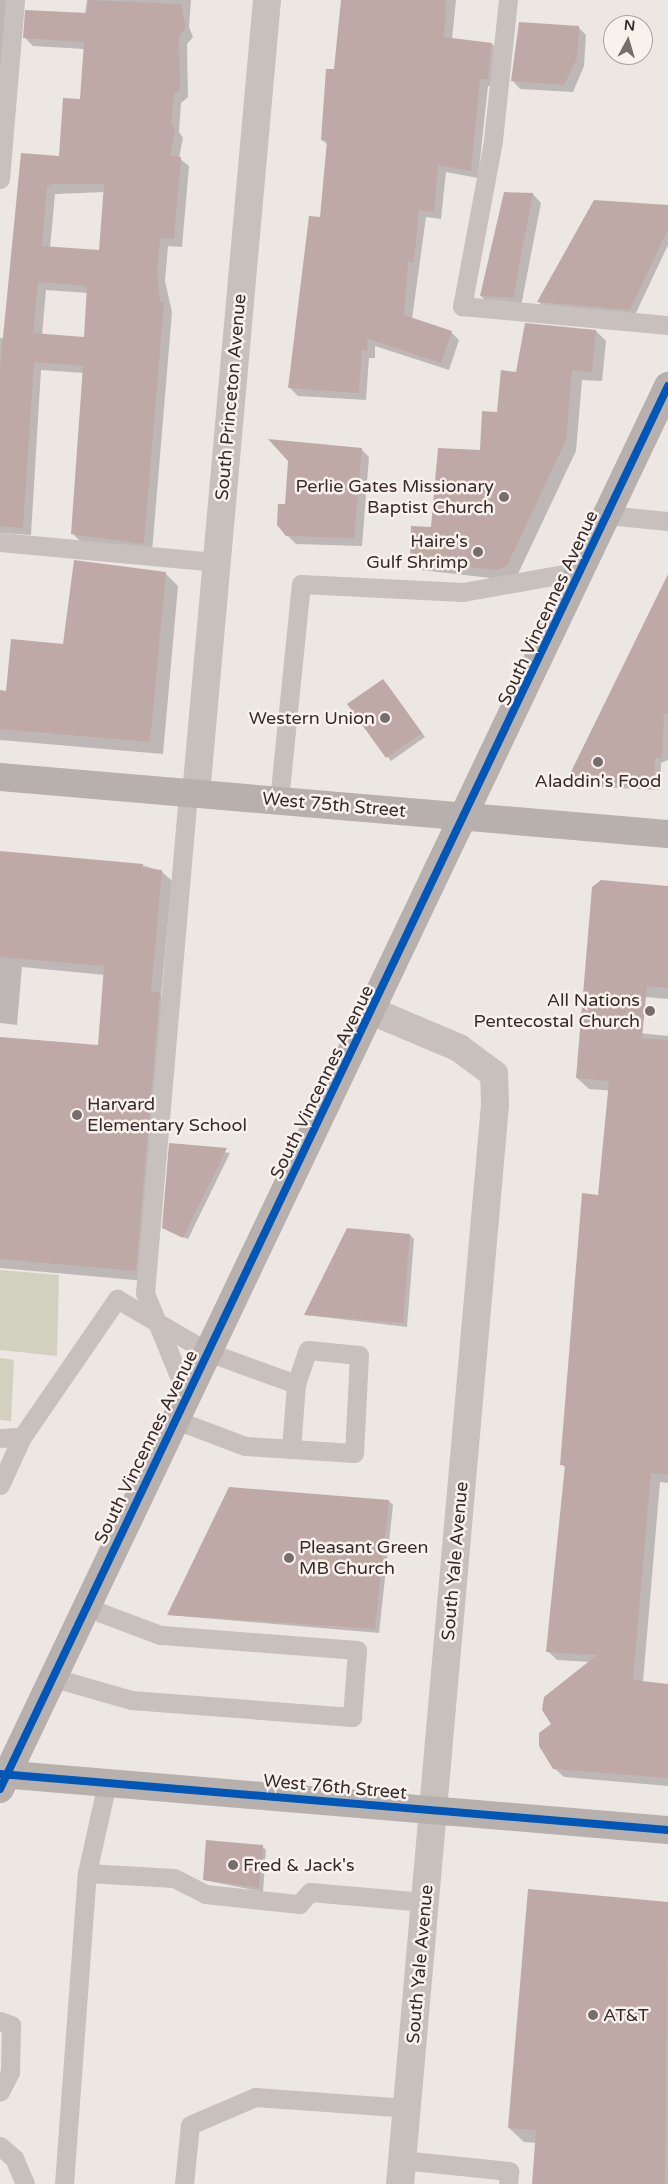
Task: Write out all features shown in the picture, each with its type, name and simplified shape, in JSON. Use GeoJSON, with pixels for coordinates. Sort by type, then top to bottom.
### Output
{"type":"FeatureCollection","features":[{"type":"Feature","properties":{"kind":"main road","name":"South Vincennes Avenue"},"geometry":{"type":"LineString","coordinates":[[2,1780],[467,816],[668,386]]}},
{"type":"Feature","properties":{"kind":"main road","name":"West 75th Street"},"geometry":{"type":"LineString","coordinates":[[0,777],[668,834]]}},
{"type":"Feature","properties":{"kind":"main road","name":"West 76th Street"},"geometry":{"type":"LineString","coordinates":[[2,1780],[108,1783],[668,1830]]}},
{"type":"Feature","properties":{"kind":"street","name":"South Princeton Avenue"},"geometry":{"type":"LineString","coordinates":[[192,794],[217,562],[267,0]]}},
{"type":"Feature","properties":{"kind":"street","name":"South Yale Avenue"},"geometry":{"type":"LineString","coordinates":[[372,1012],[459,1048],[494,1074],[495,1105],[401,2172]]}},
{"type":"Feature","properties":{"kind":"lane"},"geometry":{"type":"LineString","coordinates":[[0,179],[15,0]]}},
{"type":"Feature","properties":{"kind":"lane"},"geometry":{"type":"LineString","coordinates":[[508,0],[493,142],[462,306],[668,325]]}},
{"type":"Feature","properties":{"kind":"lane"},"geometry":{"type":"LineString","coordinates":[[607,516],[668,520]]}},
{"type":"Feature","properties":{"kind":"lane"},"geometry":{"type":"LineString","coordinates":[[0,542],[217,562]]}},
{"type":"Feature","properties":{"kind":"lane"},"geometry":{"type":"LineString","coordinates":[[279,800],[301,584],[463,592],[582,571]]}},
{"type":"Feature","properties":{"kind":"lane"},"geometry":{"type":"LineString","coordinates":[[192,794],[145,1293],[157,1322],[182,1408],[245,1446],[291,1449],[354,1453],[359,1355],[308,1350],[296,1384],[291,1449]]}},
{"type":"Feature","properties":{"kind":"lane"},"geometry":{"type":"LineString","coordinates":[[0,1486],[22,1438],[117,1299],[208,1352],[296,1384]]}},
{"type":"Feature","properties":{"kind":"lane"},"geometry":{"type":"LineString","coordinates":[[0,1438],[22,1438]]}},
{"type":"Feature","properties":{"kind":"lane"},"geometry":{"type":"LineString","coordinates":[[51,1677],[131,1700],[352,1717],[357,1650],[160,1635],[86,1607]]}},
{"type":"Feature","properties":{"kind":"lane"},"geometry":{"type":"LineString","coordinates":[[64,2184],[87,1873],[108,1783]]}},
{"type":"Feature","properties":{"kind":"lane"},"geometry":{"type":"LineString","coordinates":[[87,1873],[174,1878],[205,1894],[299,1904],[310,1892],[425,1902]]}},
{"type":"Feature","properties":{"kind":"lane"},"geometry":{"type":"LineString","coordinates":[[0,2020],[11,2025],[10,2072],[0,2092]]}},
{"type":"Feature","properties":{"kind":"lane"},"geometry":{"type":"LineString","coordinates":[[184,2184],[190,2125],[246,2100],[407,2108]]}},
{"type":"Feature","properties":{"kind":"lane"},"geometry":{"type":"LineString","coordinates":[[0,2146],[14,2158],[25,2184]]}},
{"type":"Feature","properties":{"kind":"lane"},"geometry":{"type":"LineString","coordinates":[[401,2172],[509,2171],[508,2184]]}},
{"type":"Feature","properties":{"kind":"green space"},"geometry":{"type":"Polygon","coordinates":[[[0,1270],[59,1275],[57,1356],[0,1350],[0,1270]]]}},
{"type":"Feature","properties":{"kind":"green space"},"geometry":{"type":"Polygon","coordinates":[[[0,1358],[14,1360],[11,1421],[0,1420],[0,1358]]]}},
{"type":"Feature","properties":{"kind":"building"},"geometry":{"type":"Polygon","coordinates":[[[88,0],[181,4],[186,28],[179,36],[180,89],[174,95],[171,122],[175,129],[170,156],[181,157],[174,239],[160,238],[157,272],[160,302],[164,302],[144,544],[71,534],[83,366],[34,362],[23,528],[0,526],[0,368],[21,153],[59,156],[63,98],[80,99],[84,42],[23,38],[25,10],[87,13],[88,0]],[[53,184],[47,186],[42,246],[99,250],[104,184],[53,184]],[[38,282],[33,333],[84,337],[87,286],[38,282]]]}},
{"type":"Feature","properties":{"kind":"building"},"geometry":{"type":"Polygon","coordinates":[[[341,0],[446,0],[444,37],[492,43],[488,79],[480,79],[471,171],[438,165],[434,212],[419,210],[414,262],[408,262],[404,315],[452,331],[441,363],[368,339],[367,351],[362,350],[359,393],[288,388],[309,216],[320,217],[327,141],[321,140],[326,69],[334,69],[341,0]]]}},
{"type":"Feature","properties":{"kind":"building"},"geometry":{"type":"Polygon","coordinates":[[[519,22],[579,26],[577,58],[564,85],[511,81],[519,22]]]}},
{"type":"Feature","properties":{"kind":"building"},"geometry":{"type":"Polygon","coordinates":[[[504,192],[533,193],[513,298],[480,296],[504,192]]]}},
{"type":"Feature","properties":{"kind":"building"},"geometry":{"type":"Polygon","coordinates":[[[594,200],[668,205],[668,229],[630,310],[537,302],[594,200]]]}},
{"type":"Feature","properties":{"kind":"building"},"geometry":{"type":"Polygon","coordinates":[[[525,323],[596,330],[592,372],[572,370],[566,440],[507,566],[497,570],[410,560],[411,526],[431,527],[438,448],[480,450],[482,411],[497,412],[501,370],[516,372],[525,323]]]}},
{"type":"Feature","properties":{"kind":"building"},"geometry":{"type":"Polygon","coordinates":[[[268,439],[362,448],[354,538],[286,536],[277,525],[278,504],[285,504],[288,461],[268,439]]]}},
{"type":"Feature","properties":{"kind":"building"},"geometry":{"type":"Polygon","coordinates":[[[74,560],[166,572],[150,742],[0,729],[0,690],[6,691],[11,639],[63,644],[74,560]]]}},
{"type":"Feature","properties":{"kind":"building"},"geometry":{"type":"Polygon","coordinates":[[[668,574],[668,713],[664,713],[662,758],[655,758],[654,784],[567,780],[668,574]]]}},
{"type":"Feature","properties":{"kind":"building","name":"Western Union"},"geometry":{"type":"Polygon","coordinates":[[[383,679],[422,733],[386,758],[347,704],[383,679]]]}},
{"type":"Feature","properties":{"kind":"building"},"geometry":{"type":"Polygon","coordinates":[[[0,851],[143,864],[142,868],[162,870],[151,992],[160,992],[136,1271],[0,1259],[0,1037],[98,1045],[104,966],[0,957],[0,851]]]}},
{"type":"Feature","properties":{"kind":"building"},"geometry":{"type":"Polygon","coordinates":[[[601,880],[668,886],[668,988],[647,986],[642,1038],[668,1040],[668,1475],[651,1473],[633,1680],[668,1684],[668,1778],[553,1769],[539,1746],[539,1733],[551,1724],[542,1710],[544,1697],[597,1655],[546,1652],[565,1465],[560,1465],[582,1193],[598,1195],[609,1081],[576,1078],[592,887],[601,880]]]}},
{"type":"Feature","properties":{"kind":"building"},"geometry":{"type":"Polygon","coordinates":[[[169,1143],[227,1148],[183,1238],[162,1228],[169,1143]]]}},
{"type":"Feature","properties":{"kind":"building"},"geometry":{"type":"Polygon","coordinates":[[[347,1228],[410,1234],[403,1323],[304,1315],[347,1228]]]}},
{"type":"Feature","properties":{"kind":"building","name":"Pleasant Green MB Church"},"geometry":{"type":"Polygon","coordinates":[[[229,1487],[389,1500],[375,1629],[167,1615],[229,1487]]]}},
{"type":"Feature","properties":{"kind":"building","name":"Fred & Jack's"},"geometry":{"type":"Polygon","coordinates":[[[206,1840],[263,1845],[259,1888],[203,1880],[206,1840]]]}},
{"type":"Feature","properties":{"kind":"building","name":"AT&T"},"geometry":{"type":"Polygon","coordinates":[[[528,1889],[668,1902],[665,2184],[532,2184],[536,2130],[508,2128],[528,1889]]]}},
{"type":"Feature","properties":{"kind":"cycle path"},"geometry":{"type":"LineString","coordinates":[[0,1789],[668,386]]}},
{"type":"Feature","properties":{"kind":"cycle path"},"geometry":{"type":"LineString","coordinates":[[0,1774],[668,1830]]}},
{"type":"Feature","properties":{"kind":"place","name":"Perlie Gates Missionary Baptist Church"},"geometry":{"type":"Point","coordinates":[504,497]}},
{"type":"Feature","properties":{"kind":"place","name":"Haire's Gulf Shrimp"},"geometry":{"type":"Point","coordinates":[478,552]}},
{"type":"Feature","properties":{"kind":"place","name":"Western Union"},"geometry":{"type":"Point","coordinates":[385,718]}},
{"type":"Feature","properties":{"kind":"place","name":"Aladdin's Food"},"geometry":{"type":"Point","coordinates":[598,762]}},
{"type":"Feature","properties":{"kind":"place","name":"All Nations Pentecostal Church"},"geometry":{"type":"Point","coordinates":[650,1011]}},
{"type":"Feature","properties":{"kind":"place","name":"Harvard Elementary School"},"geometry":{"type":"Point","coordinates":[77,1115]}},
{"type":"Feature","properties":{"kind":"place","name":"Pleasant Green MB Church"},"geometry":{"type":"Point","coordinates":[289,1558]}},
{"type":"Feature","properties":{"kind":"place","name":"Fred & Jack's"},"geometry":{"type":"Point","coordinates":[233,1865]}},
{"type":"Feature","properties":{"kind":"place","name":"AT&T"},"geometry":{"type":"Point","coordinates":[593,2015]}}]}
